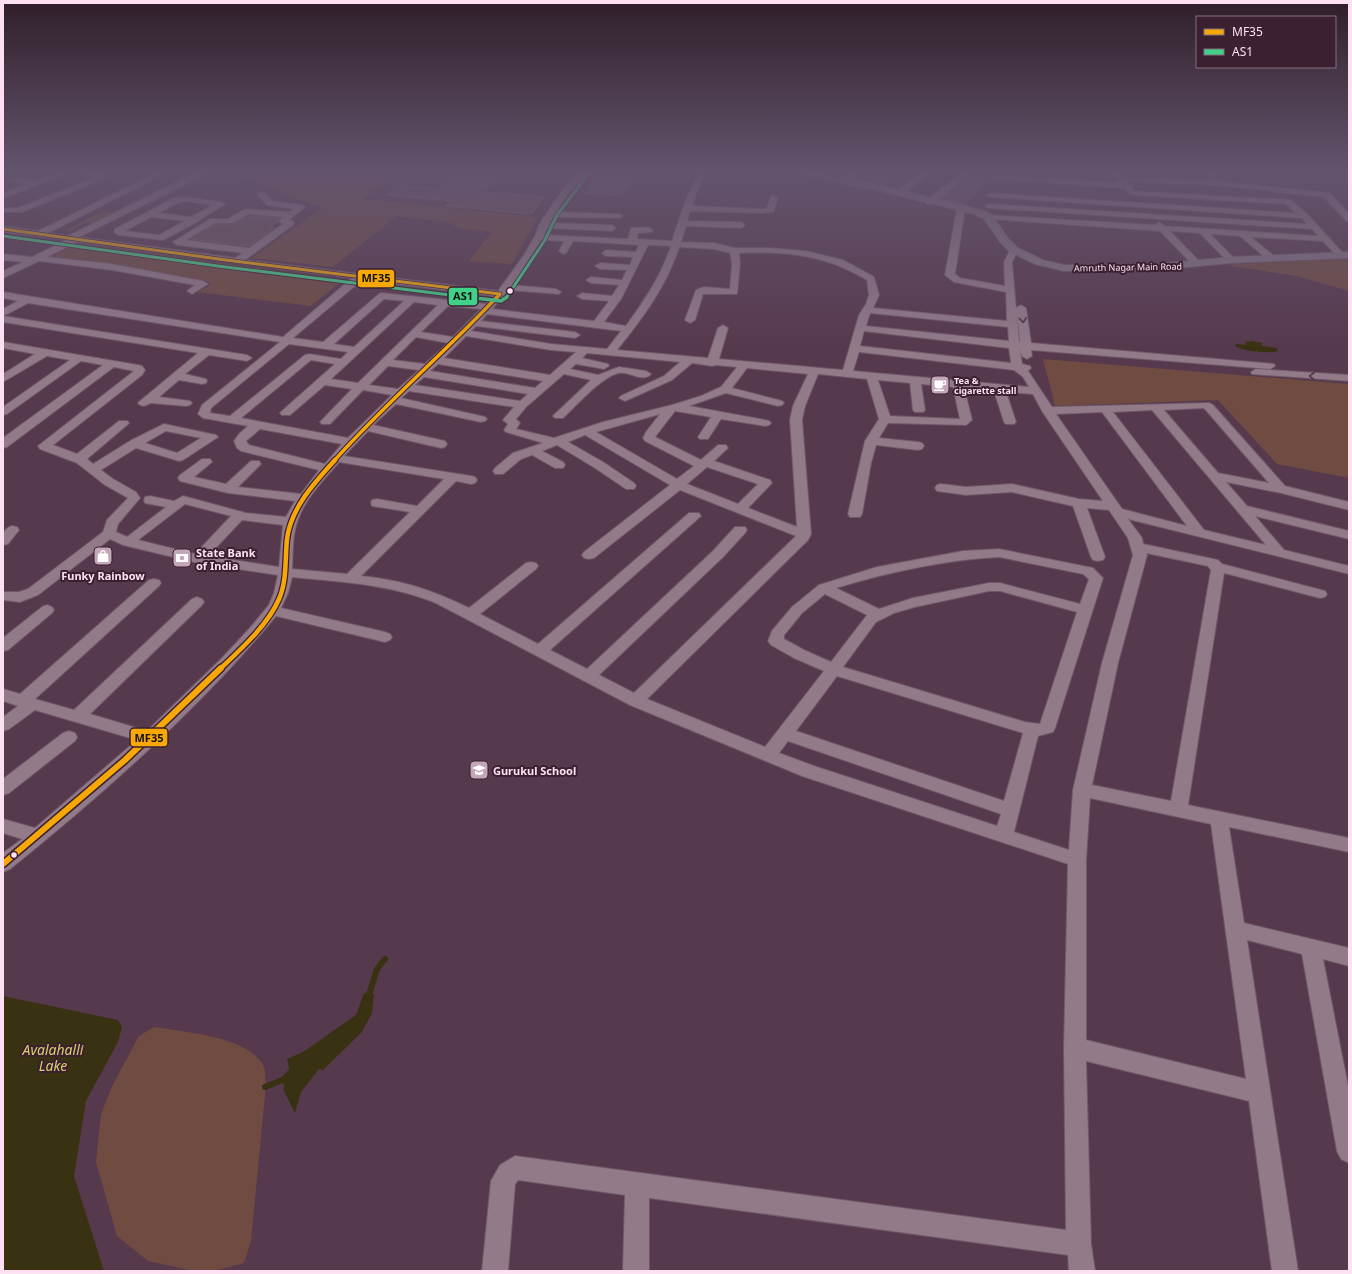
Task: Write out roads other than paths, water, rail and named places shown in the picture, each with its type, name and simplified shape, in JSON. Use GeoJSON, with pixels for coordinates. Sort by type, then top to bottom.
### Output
{"type":"FeatureCollection","features":[{"type":"Feature","properties":{"kind":"main road","name":"Amruth Nagar Main Road"},"geometry":{"type":"LineString","coordinates":[[997,228],[1004,240],[1018,252],[1055,266],[1075,269],[1156,268],[1231,260],[1345,253]]}},
{"type":"Feature","properties":{"kind":"street"},"geometry":{"type":"LineString","coordinates":[[39,234],[50,228]]}},
{"type":"Feature","properties":{"kind":"street"},"geometry":{"type":"LineString","coordinates":[[3,275],[92,228]]}},
{"type":"Feature","properties":{"kind":"street"},"geometry":{"type":"LineString","coordinates":[[122,228],[117,231],[120,233],[144,237],[162,237],[178,228]]}},
{"type":"Feature","properties":{"kind":"street"},"geometry":{"type":"LineString","coordinates":[[199,228],[177,242],[250,251]]}},
{"type":"Feature","properties":{"kind":"street"},"geometry":{"type":"LineString","coordinates":[[237,261],[282,228]]}},
{"type":"Feature","properties":{"kind":"street"},"geometry":{"type":"LineString","coordinates":[[3,864],[151,738],[231,658],[272,611],[276,606],[283,589],[286,542],[291,522],[304,498],[332,463],[365,427],[460,337],[503,291],[539,237],[542,228]]}},
{"type":"Feature","properties":{"kind":"street"},"geometry":{"type":"LineString","coordinates":[[609,353],[641,313],[668,265],[681,228]]}},
{"type":"Feature","properties":{"kind":"street"},"geometry":{"type":"LineString","coordinates":[[958,228],[950,273],[951,277],[957,280],[1011,290]]}},
{"type":"Feature","properties":{"kind":"street"},"geometry":{"type":"LineString","coordinates":[[1162,228],[1197,264]]}},
{"type":"Feature","properties":{"kind":"street"},"geometry":{"type":"LineString","coordinates":[[1168,228],[1325,239]]}},
{"type":"Feature","properties":{"kind":"street"},"geometry":{"type":"LineString","coordinates":[[1315,228],[1325,239],[1345,253]]}},
{"type":"Feature","properties":{"kind":"street"},"geometry":{"type":"LineString","coordinates":[[3,229],[358,277],[503,291],[556,292]]}},
{"type":"Feature","properties":{"kind":"street"},"geometry":{"type":"LineString","coordinates":[[632,241],[634,230],[649,230]]}},
{"type":"Feature","properties":{"kind":"street"},"geometry":{"type":"LineString","coordinates":[[1202,231],[1231,260]]}},
{"type":"Feature","properties":{"kind":"street"},"geometry":{"type":"LineString","coordinates":[[1243,234],[1274,257]]}},
{"type":"Feature","properties":{"kind":"street"},"geometry":{"type":"LineString","coordinates":[[128,246],[144,237]]}},
{"type":"Feature","properties":{"kind":"street"},"geometry":{"type":"LineString","coordinates":[[539,237],[570,238],[592,243],[632,241],[714,246],[734,251],[758,249],[792,251],[827,258],[859,270],[871,279],[874,295],[871,304],[864,315],[847,375]]}},
{"type":"Feature","properties":{"kind":"street"},"geometry":{"type":"LineString","coordinates":[[563,251],[570,238]]}},
{"type":"Feature","properties":{"kind":"street"},"geometry":{"type":"LineString","coordinates":[[597,324],[616,299],[625,284],[645,242]]}},
{"type":"Feature","properties":{"kind":"street"},"geometry":{"type":"LineString","coordinates":[[226,260],[240,250]]}},
{"type":"Feature","properties":{"kind":"street"},"geometry":{"type":"LineString","coordinates":[[690,320],[700,292],[704,290],[734,292],[736,264],[734,251]]}},
{"type":"Feature","properties":{"kind":"street"},"geometry":{"type":"LineString","coordinates":[[1017,367],[1014,349],[1011,290],[1006,278],[1008,262],[1018,252]]}},
{"type":"Feature","properties":{"kind":"street"},"geometry":{"type":"LineString","coordinates":[[1018,252],[1017,264],[1026,350],[1029,372],[1035,391],[1135,538],[1139,547],[1140,555],[1110,663],[1082,790],[1077,860],[1075,1048],[1079,1244],[1082,1271]]}},
{"type":"Feature","properties":{"kind":"street"},"geometry":{"type":"LineString","coordinates":[[606,253],[639,255]]}},
{"type":"Feature","properties":{"kind":"street"},"geometry":{"type":"LineString","coordinates":[[3,257],[112,266],[203,284],[192,291]]}},
{"type":"Feature","properties":{"kind":"street"},"geometry":{"type":"LineString","coordinates":[[600,266],[633,268]]}},
{"type":"Feature","properties":{"kind":"street"},"geometry":{"type":"LineString","coordinates":[[950,273],[987,276]]}},
{"type":"Feature","properties":{"kind":"street"},"geometry":{"type":"LineString","coordinates":[[351,442],[207,416],[204,414],[206,408],[284,344],[293,332],[358,277]]}},
{"type":"Feature","properties":{"kind":"street"},"geometry":{"type":"LineString","coordinates":[[368,295],[385,280]]}},
{"type":"Feature","properties":{"kind":"street"},"geometry":{"type":"LineString","coordinates":[[591,280],[625,284]]}},
{"type":"Feature","properties":{"kind":"street"},"geometry":{"type":"LineString","coordinates":[[3,295],[285,341],[356,350]]}},
{"type":"Feature","properties":{"kind":"street"},"geometry":{"type":"LineString","coordinates":[[325,346],[382,296],[446,302],[628,329]]}},
{"type":"Feature","properties":{"kind":"street"},"geometry":{"type":"LineString","coordinates":[[582,296],[616,299]]}},
{"type":"Feature","properties":{"kind":"street"},"geometry":{"type":"LineString","coordinates":[[286,413],[323,382],[413,298]]}},
{"type":"Feature","properties":{"kind":"street"},"geometry":{"type":"LineString","coordinates":[[3,313],[27,300]]}},
{"type":"Feature","properties":{"kind":"street"},"geometry":{"type":"LineString","coordinates":[[326,422],[446,302]]}},
{"type":"Feature","properties":{"kind":"street"},"geometry":{"type":"LineString","coordinates":[[867,310],[1013,325]]}},
{"type":"Feature","properties":{"kind":"street"},"geometry":{"type":"LineString","coordinates":[[3,320],[209,347],[247,358]]}},
{"type":"Feature","properties":{"kind":"street"},"geometry":{"type":"LineString","coordinates":[[474,323],[575,335]]}},
{"type":"Feature","properties":{"kind":"street"},"geometry":{"type":"LineString","coordinates":[[712,363],[723,328]]}},
{"type":"Feature","properties":{"kind":"street"},"geometry":{"type":"LineString","coordinates":[[860,328],[1014,349],[1270,366],[1349,378]]}},
{"type":"Feature","properties":{"kind":"street"},"geometry":{"type":"LineString","coordinates":[[186,403],[147,401],[228,332]]}},
{"type":"Feature","properties":{"kind":"street"},"geometry":{"type":"LineString","coordinates":[[311,344],[322,334]]}},
{"type":"Feature","properties":{"kind":"street"},"geometry":{"type":"LineString","coordinates":[[414,334],[460,337],[743,366],[1035,391]]}},
{"type":"Feature","properties":{"kind":"street"},"geometry":{"type":"LineString","coordinates":[[4,346],[138,368],[140,371],[44,446],[79,459],[109,482],[132,495],[134,498],[112,524],[110,534]]}},
{"type":"Feature","properties":{"kind":"street"},"geometry":{"type":"LineString","coordinates":[[854,348],[1017,367],[1029,372]]}},
{"type":"Feature","properties":{"kind":"street"},"geometry":{"type":"LineString","coordinates":[[585,350],[522,405],[510,420],[514,423],[510,430],[511,432],[556,441],[599,465],[630,486]]}},
{"type":"Feature","properties":{"kind":"street"},"geometry":{"type":"LineString","coordinates":[[3,379],[45,352]]}},
{"type":"Feature","properties":{"kind":"street"},"geometry":{"type":"LineString","coordinates":[[232,420],[309,357],[343,362]]}},
{"type":"Feature","properties":{"kind":"street"},"geometry":{"type":"LineString","coordinates":[[3,412],[79,358]]}},
{"type":"Feature","properties":{"kind":"street"},"geometry":{"type":"LineString","coordinates":[[574,360],[604,366]]}},
{"type":"Feature","properties":{"kind":"street"},"geometry":{"type":"LineString","coordinates":[[625,398],[668,378],[689,360]]}},
{"type":"Feature","properties":{"kind":"street"},"geometry":{"type":"LineString","coordinates":[[385,362],[552,379]]}},
{"type":"Feature","properties":{"kind":"street"},"geometry":{"type":"LineString","coordinates":[[3,444],[112,364]]}},
{"type":"Feature","properties":{"kind":"street"},"geometry":{"type":"LineString","coordinates":[[499,472],[517,456],[556,441],[586,431],[638,416],[674,408],[705,398],[725,388],[743,366]]}},
{"type":"Feature","properties":{"kind":"street"},"geometry":{"type":"LineString","coordinates":[[428,367],[537,392]]}},
{"type":"Feature","properties":{"kind":"street"},"geometry":{"type":"LineString","coordinates":[[562,370],[599,379]]}},
{"type":"Feature","properties":{"kind":"street"},"geometry":{"type":"LineString","coordinates":[[559,416],[599,379],[615,371],[619,370],[646,374]]}},
{"type":"Feature","properties":{"kind":"street"},"geometry":{"type":"LineString","coordinates":[[636,701],[802,540],[804,534],[796,420],[799,406],[814,372]]}},
{"type":"Feature","properties":{"kind":"street"},"geometry":{"type":"LineString","coordinates":[[178,376],[202,381]]}},
{"type":"Feature","properties":{"kind":"street"},"geometry":{"type":"LineString","coordinates":[[871,376],[885,419]]}},
{"type":"Feature","properties":{"kind":"street"},"geometry":{"type":"LineString","coordinates":[[915,380],[919,410]]}},
{"type":"Feature","properties":{"kind":"street"},"geometry":{"type":"LineString","coordinates":[[323,382],[400,393],[522,405]]}},
{"type":"Feature","properties":{"kind":"street"},"geometry":{"type":"LineString","coordinates":[[855,514],[871,441],[878,426],[885,419],[962,423],[966,420],[958,384]]}},
{"type":"Feature","properties":{"kind":"street"},"geometry":{"type":"LineString","coordinates":[[725,388],[778,402]]}},
{"type":"Feature","properties":{"kind":"street"},"geometry":{"type":"LineString","coordinates":[[999,388],[1010,422]]}},
{"type":"Feature","properties":{"kind":"street"},"geometry":{"type":"LineString","coordinates":[[400,393],[481,419]]}},
{"type":"Feature","properties":{"kind":"street"},"geometry":{"type":"LineString","coordinates":[[1048,411],[1202,405],[1209,407],[1281,489]]}},
{"type":"Feature","properties":{"kind":"street"},"geometry":{"type":"LineString","coordinates":[[1155,407],[1279,552]]}},
{"type":"Feature","properties":{"kind":"street"},"geometry":{"type":"LineString","coordinates":[[674,408],[765,423]]}},
{"type":"Feature","properties":{"kind":"street"},"geometry":{"type":"LineString","coordinates":[[674,408],[650,434],[650,438],[704,464],[766,483],[740,509]]}},
{"type":"Feature","properties":{"kind":"street"},"geometry":{"type":"LineString","coordinates":[[1105,409],[1198,531]]}},
{"type":"Feature","properties":{"kind":"street"},"geometry":{"type":"LineString","coordinates":[[704,437],[718,415]]}},
{"type":"Feature","properties":{"kind":"street"},"geometry":{"type":"LineString","coordinates":[[79,459],[123,423]]}},
{"type":"Feature","properties":{"kind":"street"},"geometry":{"type":"LineString","coordinates":[[257,425],[240,440],[241,445],[245,448],[332,463],[470,480]]}},
{"type":"Feature","properties":{"kind":"street"},"geometry":{"type":"LineString","coordinates":[[93,469],[134,444],[167,427],[212,437],[179,457],[134,444]]}},
{"type":"Feature","properties":{"kind":"street"},"geometry":{"type":"LineString","coordinates":[[365,427],[441,444]]}},
{"type":"Feature","properties":{"kind":"street"},"geometry":{"type":"LineString","coordinates":[[586,431],[678,485],[804,534]]}},
{"type":"Feature","properties":{"kind":"street"},"geometry":{"type":"LineString","coordinates":[[871,441],[918,446]]}},
{"type":"Feature","properties":{"kind":"street"},"geometry":{"type":"LineString","coordinates":[[589,555],[678,485],[722,448]]}},
{"type":"Feature","properties":{"kind":"street"},"geometry":{"type":"LineString","coordinates":[[532,450],[559,465]]}},
{"type":"Feature","properties":{"kind":"street"},"geometry":{"type":"LineString","coordinates":[[206,462],[184,478],[228,489],[304,498]]}},
{"type":"Feature","properties":{"kind":"street"},"geometry":{"type":"LineString","coordinates":[[228,489],[255,464]]}},
{"type":"Feature","properties":{"kind":"street"},"geometry":{"type":"LineString","coordinates":[[1215,476],[1281,489],[1349,506]]}},
{"type":"Feature","properties":{"kind":"street"},"geometry":{"type":"LineString","coordinates":[[350,579],[453,477]]}},
{"type":"Feature","properties":{"kind":"street"},"geometry":{"type":"LineString","coordinates":[[941,488],[966,491],[1012,488],[1079,503],[1115,509],[1349,570]]}},
{"type":"Feature","properties":{"kind":"street"},"geometry":{"type":"LineString","coordinates":[[150,500],[176,505]]}},
{"type":"Feature","properties":{"kind":"street"},"geometry":{"type":"LineString","coordinates":[[128,542],[183,500],[242,515],[291,522]]}},
{"type":"Feature","properties":{"kind":"street"},"geometry":{"type":"LineString","coordinates":[[377,503],[420,510]]}},
{"type":"Feature","properties":{"kind":"street"},"geometry":{"type":"LineString","coordinates":[[1079,503],[1098,557]]}},
{"type":"Feature","properties":{"kind":"street"},"geometry":{"type":"LineString","coordinates":[[1243,509],[1349,535]]}},
{"type":"Feature","properties":{"kind":"street"},"geometry":{"type":"LineString","coordinates":[[198,559],[238,516],[242,515]]}},
{"type":"Feature","properties":{"kind":"street"},"geometry":{"type":"LineString","coordinates":[[540,651],[694,516]]}},
{"type":"Feature","properties":{"kind":"street"},"geometry":{"type":"LineString","coordinates":[[3,541],[12,530]]}},
{"type":"Feature","properties":{"kind":"street"},"geometry":{"type":"LineString","coordinates":[[589,676],[718,554],[740,530]]}},
{"type":"Feature","properties":{"kind":"street"},"geometry":{"type":"LineString","coordinates":[[110,534],[128,542],[198,559],[285,572],[386,583],[419,591],[470,615],[636,701],[768,756],[808,771],[1077,860]]}},
{"type":"Feature","properties":{"kind":"street"},"geometry":{"type":"LineString","coordinates":[[5,598],[25,596],[33,592],[110,534]]}},
{"type":"Feature","properties":{"kind":"street"},"geometry":{"type":"LineString","coordinates":[[1139,547],[1213,563],[1217,567],[1320,594]]}},
{"type":"Feature","properties":{"kind":"street"},"geometry":{"type":"LineString","coordinates":[[999,553],[1077,569],[1094,574],[1096,578],[1047,728],[1032,729],[835,670],[783,646],[776,641],[777,634],[797,610],[824,588],[877,570],[964,555],[999,553]]}},
{"type":"Feature","properties":{"kind":"street"},"geometry":{"type":"LineString","coordinates":[[470,615],[531,566]]}},
{"type":"Feature","properties":{"kind":"street"},"geometry":{"type":"LineString","coordinates":[[1178,810],[1218,570],[1217,567]]}},
{"type":"Feature","properties":{"kind":"street"},"geometry":{"type":"LineString","coordinates":[[3,725],[154,583]]}},
{"type":"Feature","properties":{"kind":"street"},"geometry":{"type":"LineString","coordinates":[[768,756],[835,670],[871,619],[889,610],[913,603],[989,587],[1000,587],[1085,610]]}},
{"type":"Feature","properties":{"kind":"street"},"geometry":{"type":"LineString","coordinates":[[824,588],[879,615]]}},
{"type":"Feature","properties":{"kind":"street"},"geometry":{"type":"LineString","coordinates":[[77,716],[197,602]]}},
{"type":"Feature","properties":{"kind":"street"},"geometry":{"type":"LineString","coordinates":[[3,646],[47,610]]}},
{"type":"Feature","properties":{"kind":"street"},"geometry":{"type":"LineString","coordinates":[[272,611],[385,637]]}},
{"type":"Feature","properties":{"kind":"street"},"geometry":{"type":"LineString","coordinates":[[3,695],[151,738]]}},
{"type":"Feature","properties":{"kind":"street"},"geometry":{"type":"LineString","coordinates":[[1004,835],[1032,729]]}},
{"type":"Feature","properties":{"kind":"street"},"geometry":{"type":"LineString","coordinates":[[785,734],[1011,810]]}},
{"type":"Feature","properties":{"kind":"street"},"geometry":{"type":"LineString","coordinates":[[3,788],[69,737]]}},
{"type":"Feature","properties":{"kind":"street"},"geometry":{"type":"LineString","coordinates":[[1082,790],[1349,845]]}},
{"type":"Feature","properties":{"kind":"street"},"geometry":{"type":"LineString","coordinates":[[1219,819],[1286,1271]]}},
{"type":"Feature","properties":{"kind":"street"},"geometry":{"type":"LineString","coordinates":[[3,826],[37,836]]}},
{"type":"Feature","properties":{"kind":"street"},"geometry":{"type":"LineString","coordinates":[[1235,930],[1349,957]]}},
{"type":"Feature","properties":{"kind":"street"},"geometry":{"type":"LineString","coordinates":[[1311,948],[1349,1151]]}},
{"type":"Feature","properties":{"kind":"street"},"geometry":{"type":"LineString","coordinates":[[1075,1048],[1259,1093]]}},
{"type":"Feature","properties":{"kind":"street"},"geometry":{"type":"LineString","coordinates":[[495,1271],[503,1181],[515,1168],[1079,1244]]}},
{"type":"Feature","properties":{"kind":"street"},"geometry":{"type":"LineString","coordinates":[[636,1271],[637,1185]]}},
{"type":"Feature","properties":{"kind":"water"},"geometry":{"type":"Polygon","coordinates":[[[1252,341],[1262,343],[1262,346],[1277,348],[1278,351],[1256,352],[1235,346],[1236,344],[1247,345],[1245,342],[1252,341]]]}},
{"type":"Feature","properties":{"kind":"water"},"geometry":{"type":"Polygon","coordinates":[[[364,993],[374,994],[372,1013],[362,1032],[323,1070],[319,1069],[301,1092],[295,1113],[284,1091],[283,1076],[289,1069],[287,1059],[303,1052],[356,1015],[364,993]]]}},
{"type":"Feature","properties":{"kind":"water","name":"Avalahalli Lake"},"geometry":{"type":"Polygon","coordinates":[[[3,996],[118,1020],[122,1027],[118,1042],[86,1101],[74,1176],[104,1271],[3,1271],[3,996]]]}},
{"type":"Feature","properties":{"kind":"waterway"},"geometry":{"type":"LineString","coordinates":[[368,998],[377,969],[385,959]]}},
{"type":"Feature","properties":{"kind":"waterway"},"geometry":{"type":"LineString","coordinates":[[265,1087],[287,1078]]}},
{"type":"Feature","properties":{"kind":"place","name":"Tea & cigarette stall"},"geometry":{"type":"Point","coordinates":[940,385]}},
{"type":"Feature","properties":{"kind":"place","name":"Funky Rainbow"},"geometry":{"type":"Point","coordinates":[103,556]}},
{"type":"Feature","properties":{"kind":"place","name":"State Bank of India"},"geometry":{"type":"Point","coordinates":[182,558]}},
{"type":"Feature","properties":{"kind":"place","name":"Gurukul School"},"geometry":{"type":"Point","coordinates":[479,770]}}]}
